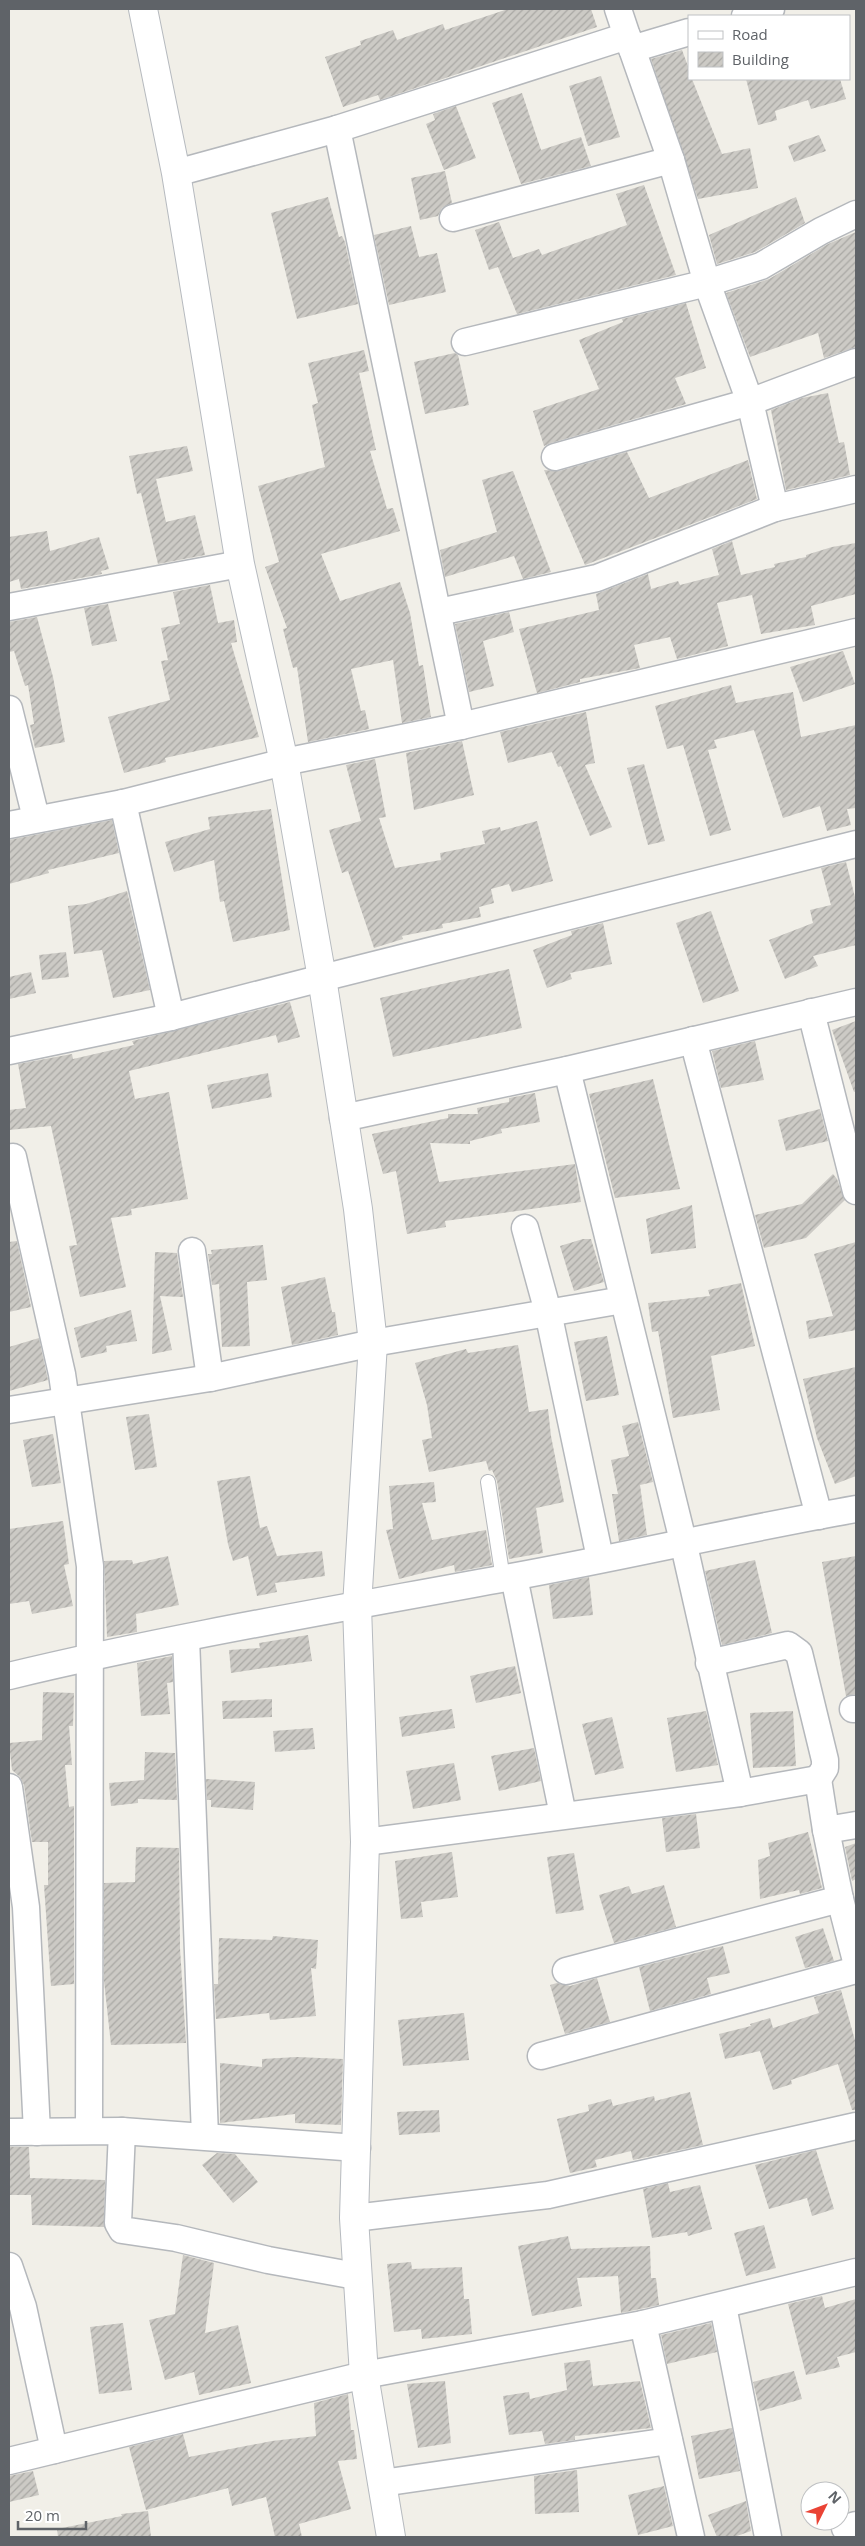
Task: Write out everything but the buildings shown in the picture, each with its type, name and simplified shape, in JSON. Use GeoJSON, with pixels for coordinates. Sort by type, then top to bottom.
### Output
{"type":"FeatureCollection","features":[{"type":"Feature","properties":{"kind":"street"},"geometry":{"type":"LineString","coordinates":[[144,9],[176,173],[240,564],[284,762],[322,978],[358,1208],[373,1343],[357,1606],[365,1842],[354,2218],[356,2276],[364,2375],[391,2537]]}},
{"type":"Feature","properties":{"kind":"street"},"geometry":{"type":"LineString","coordinates":[[618,9],[671,160],[707,283],[750,402],[775,508]]}},
{"type":"Feature","properties":{"kind":"street"},"geometry":{"type":"LineString","coordinates":[[749,15],[771,9]]}},
{"type":"Feature","properties":{"kind":"street"},"geometry":{"type":"LineString","coordinates":[[176,173],[338,129],[629,42],[688,32]]}},
{"type":"Feature","properties":{"kind":"street"},"geometry":{"type":"LineString","coordinates":[[338,129],[461,726]]}},
{"type":"Feature","properties":{"kind":"street"},"geometry":{"type":"LineString","coordinates":[[453,218],[671,160]]}},
{"type":"Feature","properties":{"kind":"street"},"geometry":{"type":"LineString","coordinates":[[465,342],[707,283],[761,266],[821,231],[856,214]]}},
{"type":"Feature","properties":{"kind":"street"},"geometry":{"type":"LineString","coordinates":[[555,457],[750,402],[856,362]]}},
{"type":"Feature","properties":{"kind":"street"},"geometry":{"type":"LineString","coordinates":[[439,612],[597,578],[775,508],[856,490]]}},
{"type":"Feature","properties":{"kind":"street"},"geometry":{"type":"LineString","coordinates":[[9,607],[240,564]]}},
{"type":"Feature","properties":{"kind":"street"},"geometry":{"type":"LineString","coordinates":[[9,825],[36,818],[123,803],[284,762],[461,726],[856,632]]}},
{"type":"Feature","properties":{"kind":"street"},"geometry":{"type":"LineString","coordinates":[[9,709],[36,818]]}},
{"type":"Feature","properties":{"kind":"street"},"geometry":{"type":"LineString","coordinates":[[123,803],[170,1017]]}},
{"type":"Feature","properties":{"kind":"street"},"geometry":{"type":"LineString","coordinates":[[9,1051],[170,1017],[856,844]]}},
{"type":"Feature","properties":{"kind":"street"},"geometry":{"type":"LineString","coordinates":[[343,1118],[567,1070],[856,1002]]}},
{"type":"Feature","properties":{"kind":"street"},"geometry":{"type":"LineString","coordinates":[[811,1012],[856,1192]]}},
{"type":"Feature","properties":{"kind":"street"},"geometry":{"type":"LineString","coordinates":[[692,1040],[819,1516]]}},
{"type":"Feature","properties":{"kind":"street"},"geometry":{"type":"LineString","coordinates":[[567,1070],[683,1541],[740,1793]]}},
{"type":"Feature","properties":{"kind":"street"},"geometry":{"type":"LineString","coordinates":[[13,1157],[62,1374],[90,1566],[89,2130]]}},
{"type":"Feature","properties":{"kind":"street"},"geometry":{"type":"LineString","coordinates":[[525,1228],[548,1312],[600,1558]]}},
{"type":"Feature","properties":{"kind":"street"},"geometry":{"type":"LineString","coordinates":[[192,1251],[210,1378]]}},
{"type":"Feature","properties":{"kind":"street"},"geometry":{"type":"LineString","coordinates":[[9,1410],[210,1378],[373,1343],[623,1300]]}},
{"type":"Feature","properties":{"kind":"street"},"geometry":{"type":"LineString","coordinates":[[9,1676],[91,1656],[508,1578],[683,1541],[856,1509]]}},
{"type":"Feature","properties":{"kind":"street"},"geometry":{"type":"LineString","coordinates":[[508,1578],[562,1815]]}},
{"type":"Feature","properties":{"kind":"street"},"geometry":{"type":"LineString","coordinates":[[186,1638],[205,2136]]}},
{"type":"Feature","properties":{"kind":"street"},"geometry":{"type":"LineString","coordinates":[[710,1663],[788,1646],[799,1653],[825,1760],[825,1768],[818,1780],[840,1899],[856,1961]]}},
{"type":"Feature","properties":{"kind":"street"},"geometry":{"type":"LineString","coordinates":[[365,1842],[740,1793],[818,1780]]}},
{"type":"Feature","properties":{"kind":"street"},"geometry":{"type":"LineString","coordinates":[[9,1787],[26,1907],[37,2132]]}},
{"type":"Feature","properties":{"kind":"street"},"geometry":{"type":"LineString","coordinates":[[826,1830],[856,1825]]}},
{"type":"Feature","properties":{"kind":"street"},"geometry":{"type":"LineString","coordinates":[[566,1971],[840,1899]]}},
{"type":"Feature","properties":{"kind":"street"},"geometry":{"type":"LineString","coordinates":[[541,2056],[856,1970]]}},
{"type":"Feature","properties":{"kind":"street"},"geometry":{"type":"LineString","coordinates":[[354,2218],[548,2195],[856,2126]]}},
{"type":"Feature","properties":{"kind":"street"},"geometry":{"type":"LineString","coordinates":[[9,2132],[122,2131],[357,2148]]}},
{"type":"Feature","properties":{"kind":"street"},"geometry":{"type":"LineString","coordinates":[[122,2131],[118,2223],[122,2230],[186,2240],[268,2260],[356,2276]]}},
{"type":"Feature","properties":{"kind":"street"},"geometry":{"type":"LineString","coordinates":[[9,2266],[23,2306],[54,2450]]}},
{"type":"Feature","properties":{"kind":"street"},"geometry":{"type":"LineString","coordinates":[[9,2460],[364,2375],[643,2324],[724,2306],[856,2272]]}},
{"type":"Feature","properties":{"kind":"street"},"geometry":{"type":"LineString","coordinates":[[724,2306],[768,2537]]}},
{"type":"Feature","properties":{"kind":"street"},"geometry":{"type":"LineString","coordinates":[[643,2324],[691,2537]]}},
{"type":"Feature","properties":{"kind":"street"},"geometry":{"type":"LineString","coordinates":[[382,2483],[669,2441]]}},
{"type":"Feature","properties":{"kind":"lane"},"geometry":{"type":"LineString","coordinates":[[488,1482],[508,1578]]}}]}
